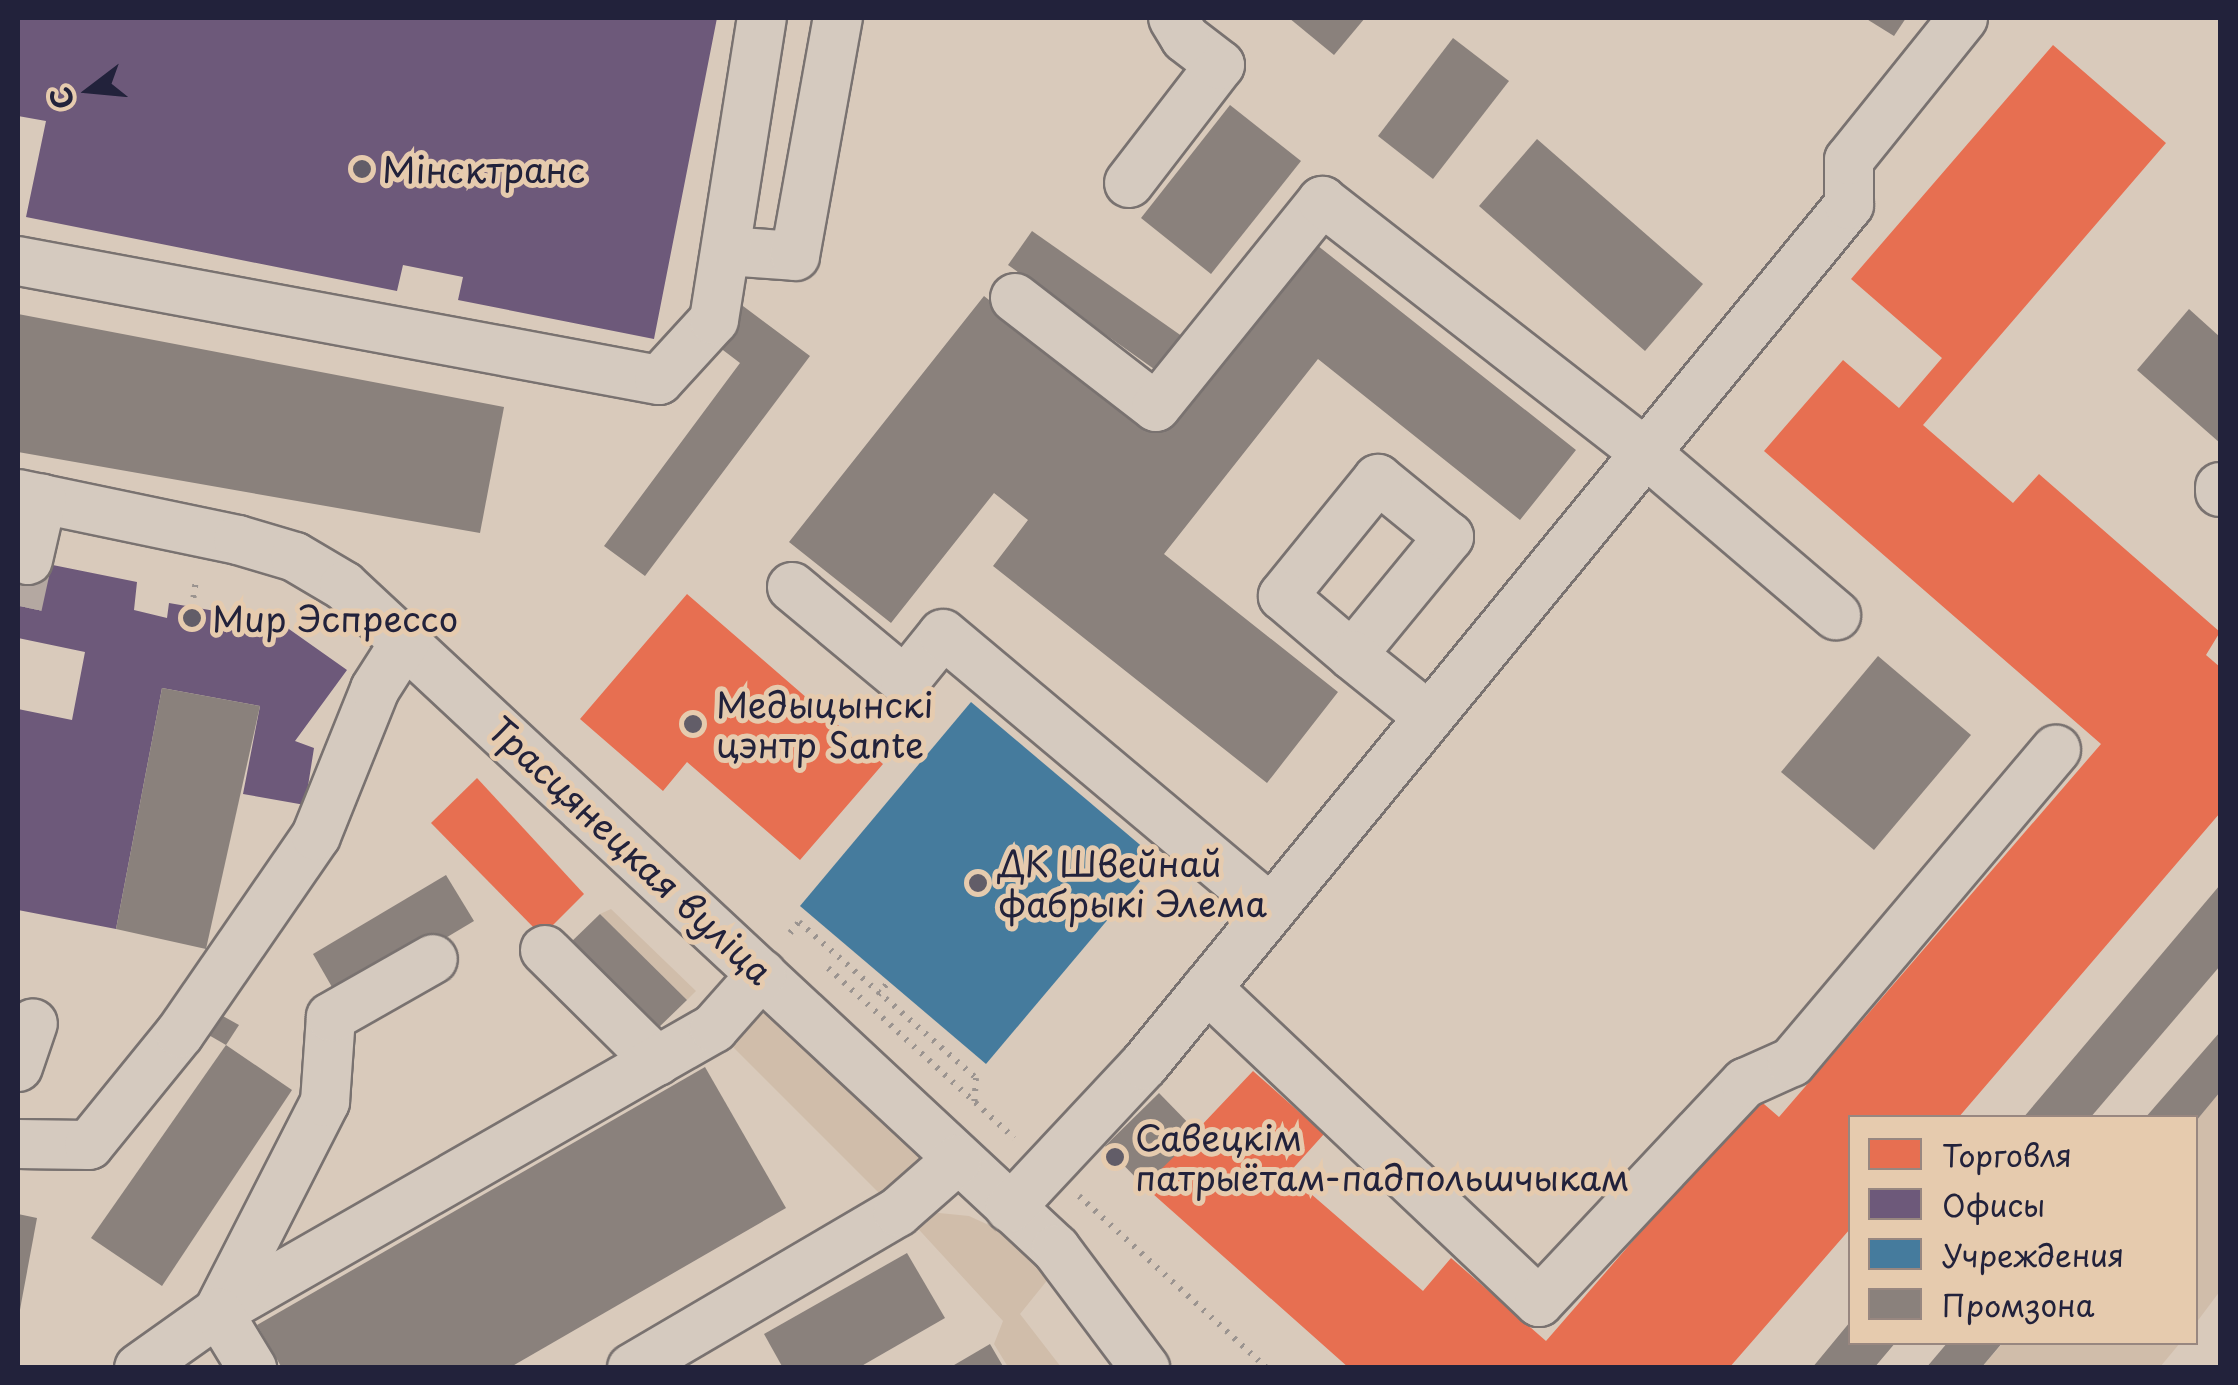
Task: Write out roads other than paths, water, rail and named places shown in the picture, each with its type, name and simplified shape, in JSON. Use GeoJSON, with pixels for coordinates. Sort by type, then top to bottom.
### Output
{"type":"FeatureCollection","features":[{"type":"Feature","properties":{"kind":"street"},"geometry":{"type":"LineString","coordinates":[[18,261],[659,380],[714,320],[762,18]]}},
{"type":"Feature","properties":{"kind":"street"},"geometry":{"type":"LineString","coordinates":[[726,251],[795,256],[838,18]]}},
{"type":"Feature","properties":{"kind":"street"},"geometry":{"type":"LineString","coordinates":[[1129,182],[1220,66],[1185,38],[1173,18]]}},
{"type":"Feature","properties":{"kind":"street"},"geometry":{"type":"LineString","coordinates":[[1010,1208],[1049,1169],[1207,988],[1849,205],[1849,160],[1963,18]]}},
{"type":"Feature","properties":{"kind":"street"},"geometry":{"type":"LineString","coordinates":[[1016,298],[1156,408],[1322,201],[1646,453],[1836,615]]}},
{"type":"Feature","properties":{"kind":"street"},"geometry":{"type":"LineString","coordinates":[[28,560],[30,497]]}},
{"type":"Feature","properties":{"kind":"street","name":"Трасцянецкая вуліца"},"geometry":{"type":"LineString","coordinates":[[30,497],[295,557],[344,586],[407,639],[1056,1249],[1145,1368]]}},
{"type":"Feature","properties":{"kind":"street"},"geometry":{"type":"LineString","coordinates":[[792,586],[905,681],[944,634],[1271,909]]}},
{"type":"Feature","properties":{"kind":"street"},"geometry":{"type":"LineString","coordinates":[[18,1144],[89,1145],[180,1033],[316,836],[375,689],[407,639]]}},
{"type":"Feature","properties":{"kind":"street"},"geometry":{"type":"LineString","coordinates":[[1352,655],[1429,717]]}},
{"type":"Feature","properties":{"kind":"street"},"geometry":{"type":"LineString","coordinates":[[1207,988],[1540,1302],[1745,1084],[1792,1062],[2056,750]]}},
{"type":"Feature","properties":{"kind":"street"},"geometry":{"type":"LineString","coordinates":[[545,950],[656,1061]]}},
{"type":"Feature","properties":{"kind":"street"},"geometry":{"type":"LineString","coordinates":[[218,1312],[326,1102],[332,1017],[433,959]]}},
{"type":"Feature","properties":{"kind":"street"},"geometry":{"type":"LineString","coordinates":[[139,1368],[218,1312],[714,1028],[762,974]]}},
{"type":"Feature","properties":{"kind":"street"},"geometry":{"type":"LineString","coordinates":[[18,1067],[33,1023]]}},
{"type":"Feature","properties":{"kind":"street"},"geometry":{"type":"LineString","coordinates":[[632,1368],[702,1350],[898,1212],[958,1160]]}},
{"type":"Feature","properties":{"kind":"street"},"geometry":{"type":"LineString","coordinates":[[218,1312],[252,1368]]}},
{"type":"Feature","properties":{"kind":"tunnel"},"geometry":{"type":"LineString","coordinates":[[18,606],[28,560]]}},
{"type":"Feature","properties":{"kind":"place","name":"Мінсктранс"},"geometry":{"type":"Point","coordinates":[362,169]}},
{"type":"Feature","properties":{"kind":"place","name":"Мир Эспрессо"},"geometry":{"type":"Point","coordinates":[192,618]}},
{"type":"Feature","properties":{"kind":"place","name":"Медыцынскі цэнтр Sante"},"geometry":{"type":"Point","coordinates":[693,724]}},
{"type":"Feature","properties":{"kind":"place","name":"ДК Швейнай фабрыкі Элема"},"geometry":{"type":"Point","coordinates":[978,883]}},
{"type":"Feature","properties":{"kind":"place","name":"Савецкім патрыётам-падпольшчыкам"},"geometry":{"type":"Point","coordinates":[1115,1157]}}]}
